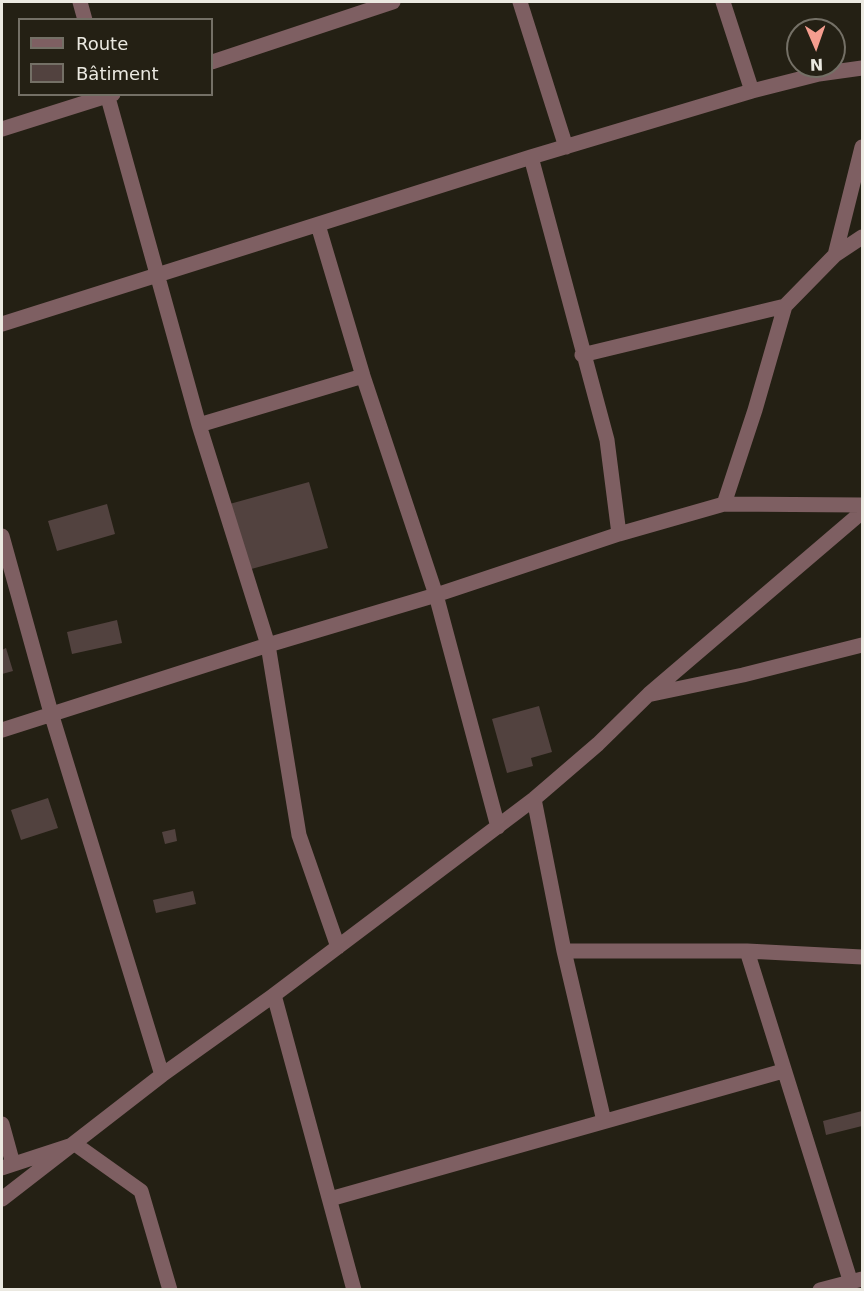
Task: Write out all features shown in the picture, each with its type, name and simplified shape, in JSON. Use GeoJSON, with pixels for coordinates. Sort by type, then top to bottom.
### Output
{"type":"FeatureCollection","features":[{"type":"Feature","properties":{"kind":"street"},"geometry":{"type":"LineString","coordinates":[[80,2],[84,18]]}},
{"type":"Feature","properties":{"kind":"street"},"geometry":{"type":"LineString","coordinates":[[213,62],[393,2]]}},
{"type":"Feature","properties":{"kind":"street"},"geometry":{"type":"LineString","coordinates":[[520,2],[566,147]]}},
{"type":"Feature","properties":{"kind":"street"},"geometry":{"type":"LineString","coordinates":[[723,2],[752,91]]}},
{"type":"Feature","properties":{"kind":"street"},"geometry":{"type":"LineString","coordinates":[[2,324],[531,157],[752,91],[819,74],[862,69]]}},
{"type":"Feature","properties":{"kind":"street"},"geometry":{"type":"LineString","coordinates":[[2,129],[106,96]]}},
{"type":"Feature","properties":{"kind":"street"},"geometry":{"type":"LineString","coordinates":[[109,96],[200,425],[268,645],[299,836],[338,947]]}},
{"type":"Feature","properties":{"kind":"street"},"geometry":{"type":"LineString","coordinates":[[835,255],[862,147]]}},
{"type":"Feature","properties":{"kind":"street"},"geometry":{"type":"LineString","coordinates":[[531,157],[582,355],[607,440],[619,534]]}},
{"type":"Feature","properties":{"kind":"street"},"geometry":{"type":"LineString","coordinates":[[318,225],[363,376],[436,595],[498,827]]}},
{"type":"Feature","properties":{"kind":"street"},"geometry":{"type":"LineString","coordinates":[[724,504],[759,399],[785,306],[835,255],[862,237]]}},
{"type":"Feature","properties":{"kind":"street"},"geometry":{"type":"LineString","coordinates":[[582,355],[785,306]]}},
{"type":"Feature","properties":{"kind":"street"},"geometry":{"type":"LineString","coordinates":[[200,425],[363,376]]}},
{"type":"Feature","properties":{"kind":"street"},"geometry":{"type":"LineString","coordinates":[[2,730],[268,645],[436,595],[619,534],[724,504],[862,505]]}},
{"type":"Feature","properties":{"kind":"street"},"geometry":{"type":"LineString","coordinates":[[2,1199],[162,1075],[274,995],[534,799],[598,744],[649,694],[862,512]]}},
{"type":"Feature","properties":{"kind":"street"},"geometry":{"type":"LineString","coordinates":[[2,537],[51,713],[162,1075]]}},
{"type":"Feature","properties":{"kind":"street"},"geometry":{"type":"LineString","coordinates":[[649,694],[743,675],[862,645]]}},
{"type":"Feature","properties":{"kind":"street"},"geometry":{"type":"LineString","coordinates":[[534,799],[564,951],[604,1121]]}},
{"type":"Feature","properties":{"kind":"street"},"geometry":{"type":"LineString","coordinates":[[564,951],[747,951],[862,957]]}},
{"type":"Feature","properties":{"kind":"street"},"geometry":{"type":"LineString","coordinates":[[747,951],[783,1071],[857,1281],[820,1290]]}},
{"type":"Feature","properties":{"kind":"street"},"geometry":{"type":"LineString","coordinates":[[274,995],[354,1290]]}},
{"type":"Feature","properties":{"kind":"street"},"geometry":{"type":"LineString","coordinates":[[330,1199],[783,1071]]}},
{"type":"Feature","properties":{"kind":"street"},"geometry":{"type":"LineString","coordinates":[[2,1124],[7,1166],[75,1144]]}},
{"type":"Feature","properties":{"kind":"street"},"geometry":{"type":"LineString","coordinates":[[75,1144],[141,1191],[170,1290]]}},
{"type":"Feature","properties":{"kind":"building"},"geometry":{"type":"Polygon","coordinates":[[[309,482],[328,548],[244,571],[226,505],[309,482]]]}},
{"type":"Feature","properties":{"kind":"building"},"geometry":{"type":"Polygon","coordinates":[[[107,504],[115,534],[57,551],[48,521],[107,504]]]}},
{"type":"Feature","properties":{"kind":"building"},"geometry":{"type":"Polygon","coordinates":[[[117,620],[122,643],[72,654],[67,632],[117,620]]]}},
{"type":"Feature","properties":{"kind":"building"},"geometry":{"type":"Polygon","coordinates":[[[6,648],[13,671],[2,674],[2,650],[6,648]]]}},
{"type":"Feature","properties":{"kind":"building"},"geometry":{"type":"Polygon","coordinates":[[[539,706],[552,752],[531,758],[533,766],[507,773],[492,719],[539,706]]]}},
{"type":"Feature","properties":{"kind":"building"},"geometry":{"type":"Polygon","coordinates":[[[48,798],[58,828],[21,840],[11,810],[48,798]]]}},
{"type":"Feature","properties":{"kind":"building"},"geometry":{"type":"Polygon","coordinates":[[[175,829],[177,841],[165,844],[162,832],[175,829]]]}},
{"type":"Feature","properties":{"kind":"building"},"geometry":{"type":"Polygon","coordinates":[[[193,891],[196,904],[156,913],[153,900],[193,891]]]}},
{"type":"Feature","properties":{"kind":"building"},"geometry":{"type":"Polygon","coordinates":[[[862,1111],[862,1126],[826,1135],[823,1121],[862,1111]]]}}]}
